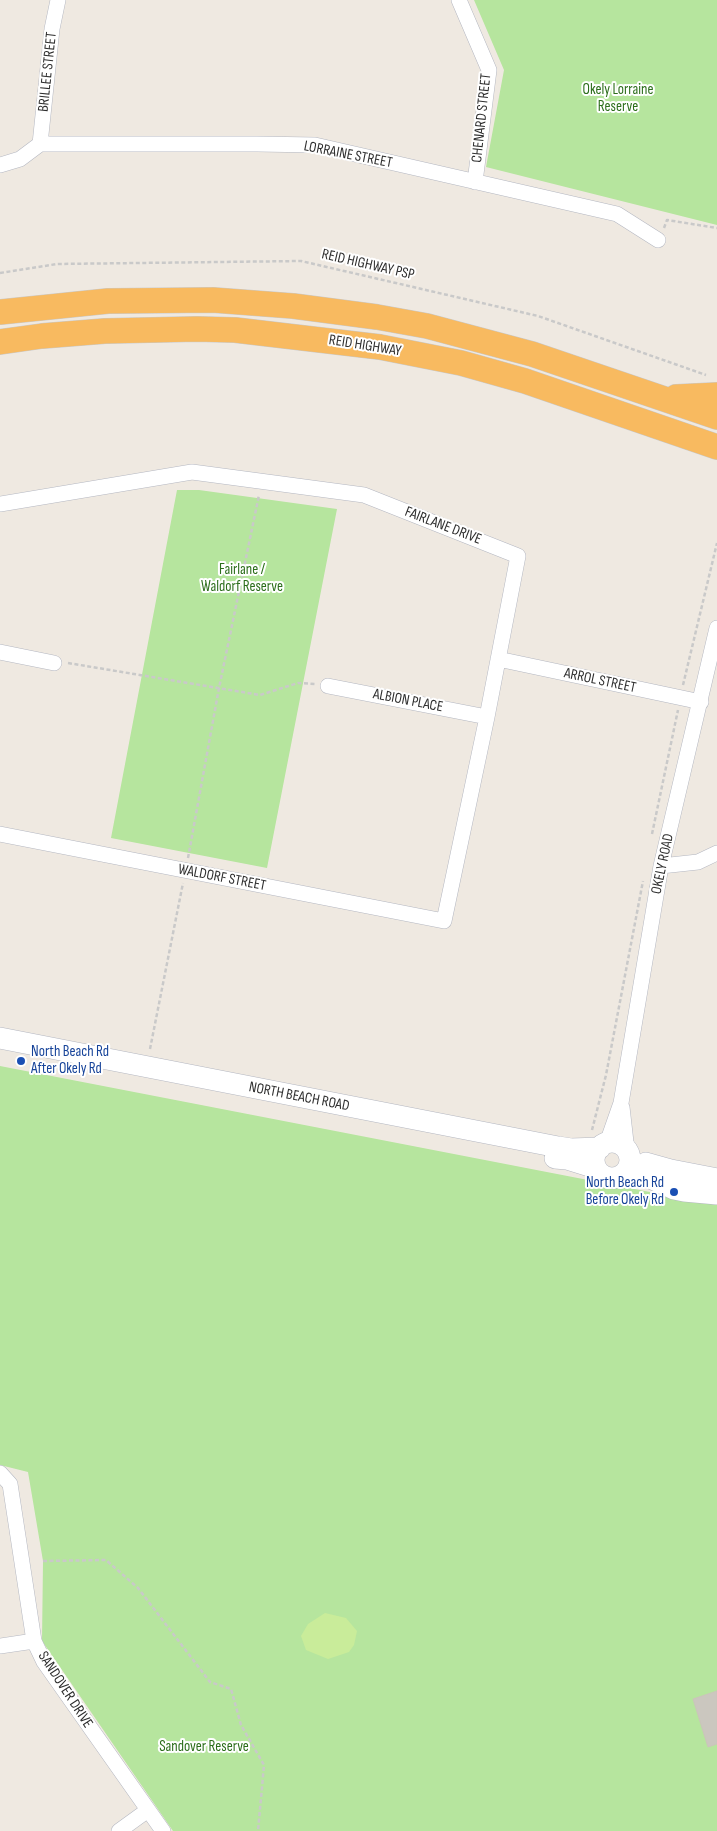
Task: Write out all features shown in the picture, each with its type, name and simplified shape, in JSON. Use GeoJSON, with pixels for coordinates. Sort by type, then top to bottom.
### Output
{"type":"FeatureCollection","features":[{"type":"Feature","properties":{"kind":"highway","name":"REID HIGHWAY"},"geometry":{"type":"LineString","coordinates":[[0,312],[108,301],[213,300],[293,306],[377,317],[487,341],[579,368],[717,416]]}},
{"type":"Feature","properties":{"kind":"highway","name":"REID HIGHWAY"},"geometry":{"type":"LineString","coordinates":[[0,342],[42,336],[105,331],[197,329],[244,331],[380,347],[461,363],[526,381],[717,447]]}},
{"type":"Feature","properties":{"kind":"highway"},"geometry":{"type":"LineString","coordinates":[[664,398],[712,385]]}},
{"type":"Feature","properties":{"kind":"main road","name":"NORTH BEACH ROAD"},"geometry":{"type":"LineString","coordinates":[[0,1038],[558,1147],[598,1149]]}},
{"type":"Feature","properties":{"kind":"main road","name":"NORTH BEACH ROAD"},"geometry":{"type":"LineString","coordinates":[[0,1053],[508,1151],[568,1159],[598,1149]]}},
{"type":"Feature","properties":{"kind":"main road"},"geometry":{"type":"LineString","coordinates":[[626,1161],[613,1178],[608,1177],[599,1172],[598,1149],[618,1144],[626,1161],[646,1176],[674,1189],[717,1194]]}},
{"type":"Feature","properties":{"kind":"main road"},"geometry":{"type":"LineString","coordinates":[[626,1161],[717,1179]]}},
{"type":"Feature","properties":{"kind":"street","name":"BRILLEE STREET"},"geometry":{"type":"LineString","coordinates":[[40,144],[52,29],[58,0]]}},
{"type":"Feature","properties":{"kind":"street","name":"CHENARD STREET"},"geometry":{"type":"LineString","coordinates":[[459,0],[489,70],[475,182]]}},
{"type":"Feature","properties":{"kind":"street"},"geometry":{"type":"LineString","coordinates":[[0,165],[20,159],[40,144]]}},
{"type":"Feature","properties":{"kind":"street","name":"LORRAINE STREET"},"geometry":{"type":"LineString","coordinates":[[40,144],[315,145],[616,214],[658,240]]}},
{"type":"Feature","properties":{"kind":"street","name":"FAIRLANE DRIVE"},"geometry":{"type":"LineString","coordinates":[[0,504],[192,472],[364,495],[518,556],[488,717],[444,921]]}},
{"type":"Feature","properties":{"kind":"street","name":"OKELY ROAD"},"geometry":{"type":"LineString","coordinates":[[626,1161],[621,1103],[661,866],[717,628]]}},
{"type":"Feature","properties":{"kind":"street"},"geometry":{"type":"LineString","coordinates":[[0,652],[54,663]]}},
{"type":"Feature","properties":{"kind":"street","name":"ARROL STREET"},"geometry":{"type":"LineString","coordinates":[[498,659],[701,702]]}},
{"type":"Feature","properties":{"kind":"street","name":"ALBION PLACE"},"geometry":{"type":"LineString","coordinates":[[328,686],[488,717]]}},
{"type":"Feature","properties":{"kind":"street","name":"WALDORF STREET"},"geometry":{"type":"LineString","coordinates":[[0,834],[444,921]]}},
{"type":"Feature","properties":{"kind":"street"},"geometry":{"type":"LineString","coordinates":[[661,866],[698,862],[717,853]]}},
{"type":"Feature","properties":{"kind":"street","name":"OKELY ROAD"},"geometry":{"type":"LineString","coordinates":[[598,1149],[621,1103]]}},
{"type":"Feature","properties":{"kind":"street","name":"SANDOVER DRIVE"},"geometry":{"type":"LineString","coordinates":[[0,1473],[10,1484],[34,1641],[44,1662],[162,1831]]}},
{"type":"Feature","properties":{"kind":"street"},"geometry":{"type":"LineString","coordinates":[[0,1646],[34,1641]]}},
{"type":"Feature","properties":{"kind":"street"},"geometry":{"type":"LineString","coordinates":[[119,1831],[148,1810]]}},
{"type":"Feature","properties":{"kind":"path"},"geometry":{"type":"LineString","coordinates":[[658,240],[667,220],[717,228]]}},
{"type":"Feature","properties":{"kind":"path","name":"REID HIGHWAY PSP"},"geometry":{"type":"LineString","coordinates":[[0,273],[56,264],[301,261],[538,316],[712,385]]}},
{"type":"Feature","properties":{"kind":"path"},"geometry":{"type":"LineString","coordinates":[[149,1051],[186,871],[219,688],[262,482]]}},
{"type":"Feature","properties":{"kind":"path"},"geometry":{"type":"LineString","coordinates":[[652,835],[680,697],[717,543]]}},
{"type":"Feature","properties":{"kind":"path"},"geometry":{"type":"LineString","coordinates":[[54,663],[74,663],[135,675],[260,694],[298,683],[328,686]]}},
{"type":"Feature","properties":{"kind":"path"},"geometry":{"type":"LineString","coordinates":[[598,1149],[606,1076],[644,872]]}},
{"type":"Feature","properties":{"kind":"path"},"geometry":{"type":"LineString","coordinates":[[43,1561],[106,1560],[138,1588],[210,1682],[231,1689],[241,1725],[264,1765],[258,1831]]}},
{"type":"Feature","properties":{"kind":"green space","name":"Okely Lorraine Reserve"},"geometry":{"type":"Polygon","coordinates":[[[474,0],[717,0],[717,225],[486,167],[504,70],[474,0]]]}},
{"type":"Feature","properties":{"kind":"green space","name":"Fairlane / Waldorf Reserve"},"geometry":{"type":"Polygon","coordinates":[[[177,490],[199,490],[337,509],[267,868],[111,838],[177,490]]]}},
{"type":"Feature","properties":{"kind":"green space","name":"Sandover Reserve"},"geometry":{"type":"Polygon","coordinates":[[[0,1066],[717,1205],[717,1831],[173,1831],[42,1641],[43,1561],[28,1472],[0,1465],[0,1066]]]}},
{"type":"Feature","properties":{"kind":"green space"},"geometry":{"type":"Polygon","coordinates":[[[325,1613],[346,1618],[357,1631],[354,1645],[349,1652],[328,1659],[306,1650],[301,1636],[308,1624],[325,1613]]]}},
{"type":"Feature","properties":{"kind":"building"},"geometry":{"type":"Polygon","coordinates":[[[717,1691],[717,1744],[708,1747],[693,1699],[717,1691]]]}},
{"type":"Feature","properties":{"kind":"place","name":"North Beach Rd After Okely Rd"},"geometry":{"type":"Point","coordinates":[21,1061]}},
{"type":"Feature","properties":{"kind":"place","name":"North Beach Rd Before Okely Rd"},"geometry":{"type":"Point","coordinates":[674,1192]}}]}
